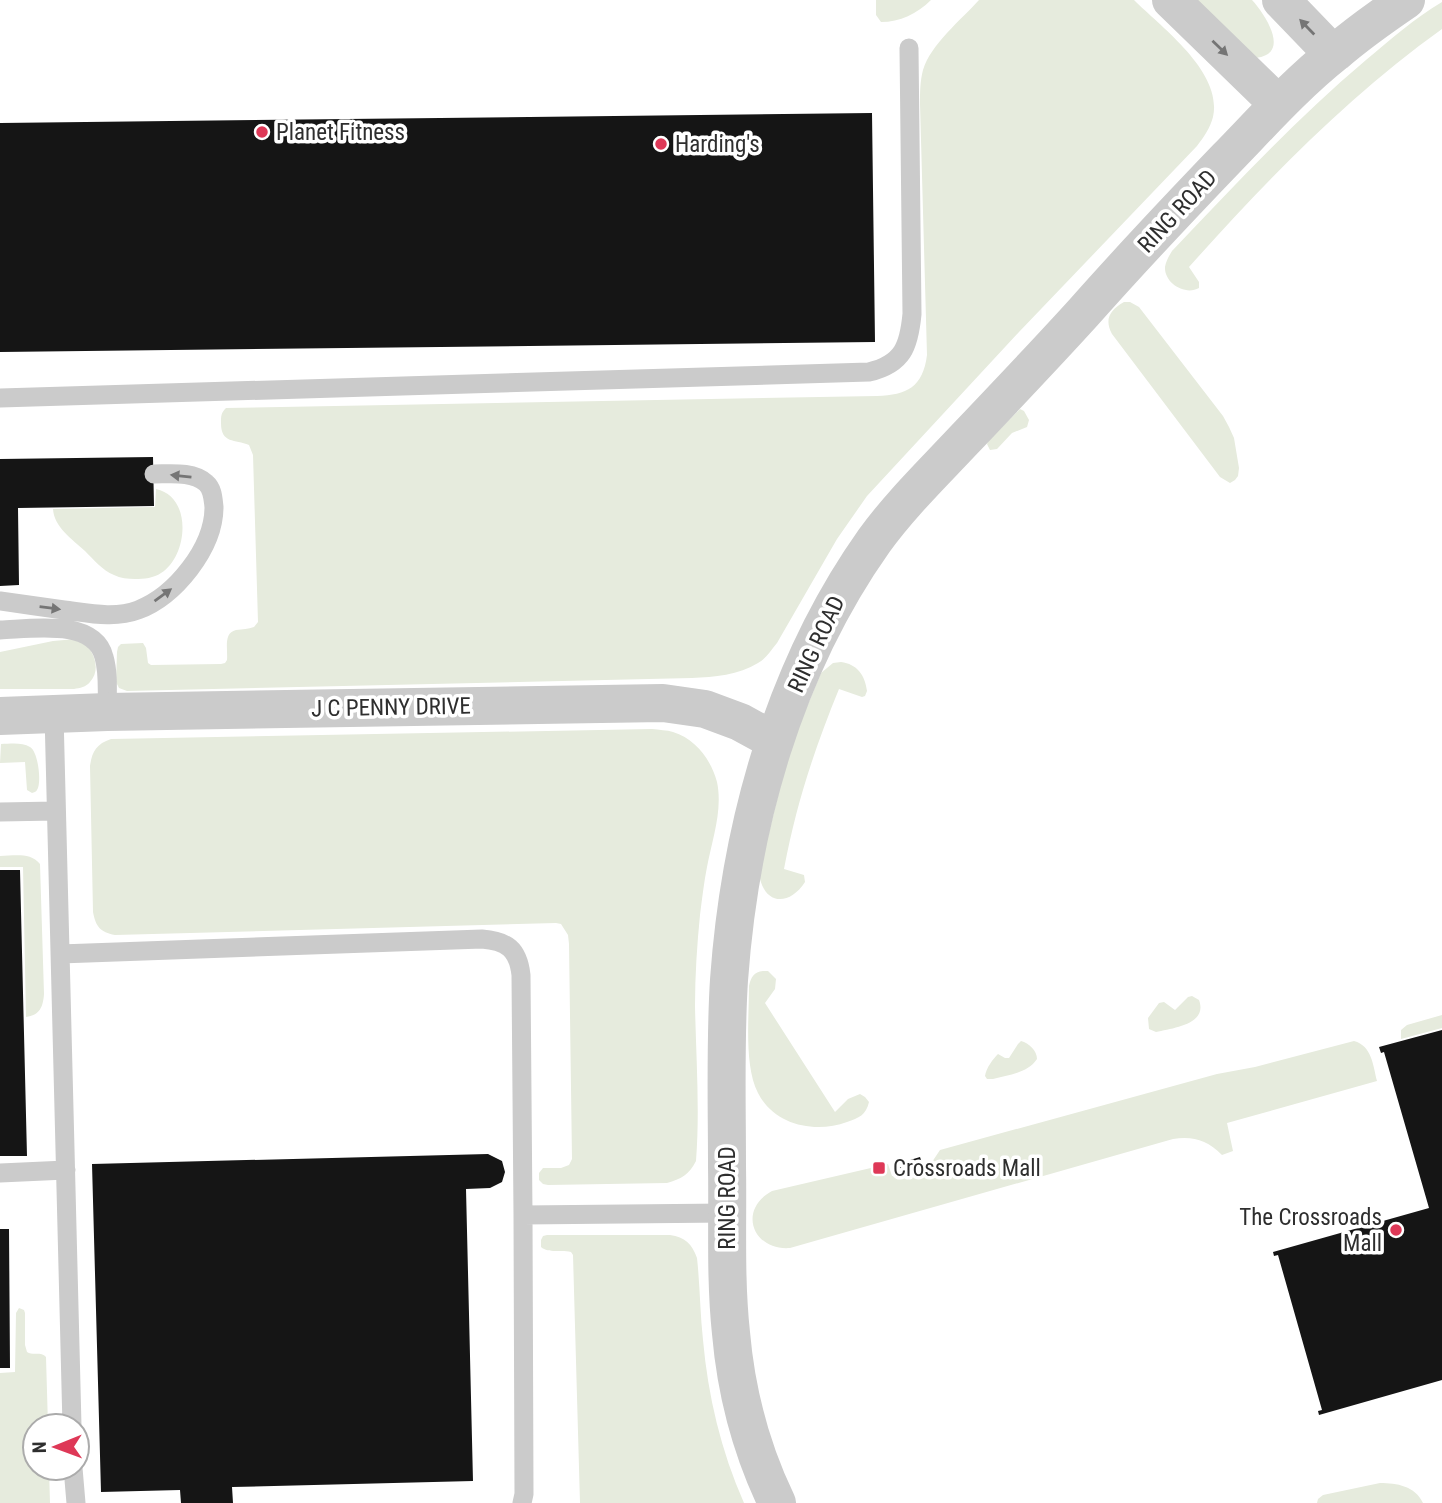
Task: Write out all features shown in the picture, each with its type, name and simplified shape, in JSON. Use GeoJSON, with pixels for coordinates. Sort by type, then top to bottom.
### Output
{"type":"FeatureCollection","features":[{"type":"Feature","properties":{"kind":"street"},"geometry":{"type":"LineString","coordinates":[[1171,0],[1278,104]]}},
{"type":"Feature","properties":{"kind":"street"},"geometry":{"type":"LineString","coordinates":[[1281,0],[1333,54]]}},
{"type":"Feature","properties":{"kind":"street","name":"RING ROAD"},"geometry":{"type":"LineString","coordinates":[[777,1503],[752,1435],[734,1362],[729,1309],[726,1213],[727,1034],[733,933],[751,827],[775,741],[797,681],[826,616],[860,562],[889,521],[929,476],[1278,104],[1333,54],[1406,0]]}},
{"type":"Feature","properties":{"kind":"street","name":"J C PENNY DRIVE"},"geometry":{"type":"LineString","coordinates":[[0,716],[663,703],[705,709],[740,722],[775,741]]}},
{"type":"Feature","properties":{"kind":"lane"},"geometry":{"type":"LineString","coordinates":[[0,398],[869,372],[883,369],[896,360],[905,348],[911,331],[909,48]]}},
{"type":"Feature","properties":{"kind":"lane"},"geometry":{"type":"LineString","coordinates":[[0,601],[118,615],[137,611],[173,588],[201,552],[211,532],[213,496],[207,484],[197,478],[154,474]]}},
{"type":"Feature","properties":{"kind":"lane"},"geometry":{"type":"LineString","coordinates":[[0,630],[73,630],[98,643],[104,655],[106,670],[107,712]]}},
{"type":"Feature","properties":{"kind":"lane"},"geometry":{"type":"LineString","coordinates":[[54,714],[72,1412]]}},
{"type":"Feature","properties":{"kind":"lane"},"geometry":{"type":"LineString","coordinates":[[0,812],[56,811]]}},
{"type":"Feature","properties":{"kind":"lane"},"geometry":{"type":"LineString","coordinates":[[60,954],[482,939],[496,940],[507,945],[515,954],[521,975],[522,1503]]}},
{"type":"Feature","properties":{"kind":"lane"},"geometry":{"type":"LineString","coordinates":[[0,1173],[66,1170]]}},
{"type":"Feature","properties":{"kind":"lane"},"geometry":{"type":"LineString","coordinates":[[523,1215],[726,1213]]}},
{"type":"Feature","properties":{"kind":"lane"},"geometry":{"type":"LineString","coordinates":[[75,1482],[76,1503]]}},
{"type":"Feature","properties":{"kind":"shaded area"},"geometry":{"type":"Polygon","coordinates":[[[876,0],[931,0],[908,16],[881,22],[876,15],[876,0]]]}},
{"type":"Feature","properties":{"kind":"shaded area"},"geometry":{"type":"Polygon","coordinates":[[[979,0],[1134,0],[1174,37],[1200,68],[1214,100],[1212,121],[1197,146],[867,496],[837,539],[777,643],[761,661],[735,673],[692,678],[127,691],[119,688],[116,682],[117,652],[121,644],[143,643],[148,663],[151,665],[221,664],[227,660],[229,634],[254,627],[258,622],[253,455],[249,445],[230,440],[223,434],[221,416],[226,408],[877,396],[897,394],[912,387],[922,375],[927,355],[921,78],[933,51],[979,0]]]}},
{"type":"Feature","properties":{"kind":"shaded area"},"geometry":{"type":"Polygon","coordinates":[[[1187,0],[1252,0],[1272,33],[1272,50],[1255,58],[1187,0]]]}},
{"type":"Feature","properties":{"kind":"shaded area"},"geometry":{"type":"Polygon","coordinates":[[[1442,2],[1442,29],[1373,83],[1309,141],[1189,267],[1199,282],[1199,288],[1182,289],[1172,283],[1165,267],[1172,251],[1243,177],[1340,82],[1422,15],[1442,2]]]}},
{"type":"Feature","properties":{"kind":"shaded area"},"geometry":{"type":"Polygon","coordinates":[[[1124,302],[1139,307],[1223,416],[1234,438],[1239,468],[1235,480],[1230,483],[1220,477],[1112,334],[1110,315],[1124,302]]]}},
{"type":"Feature","properties":{"kind":"shaded area"},"geometry":{"type":"Polygon","coordinates":[[[1020,409],[1029,420],[1027,427],[1012,433],[997,449],[990,450],[987,444],[989,440],[1020,409]]]}},
{"type":"Feature","properties":{"kind":"shaded area"},"geometry":{"type":"Polygon","coordinates":[[[156,489],[168,494],[176,503],[182,528],[177,554],[170,565],[152,577],[127,579],[106,570],[64,532],[54,515],[53,509],[155,507],[156,489]]]}},
{"type":"Feature","properties":{"kind":"shaded area"},"geometry":{"type":"Polygon","coordinates":[[[76,639],[91,651],[96,664],[94,676],[87,685],[74,689],[0,689],[0,652],[76,639]]]}},
{"type":"Feature","properties":{"kind":"shaded area"},"geometry":{"type":"Polygon","coordinates":[[[833,663],[852,665],[859,671],[867,691],[862,697],[839,689],[807,778],[784,869],[804,875],[805,882],[792,896],[778,899],[771,897],[766,891],[761,884],[759,873],[790,747],[821,673],[833,663]]]}},
{"type":"Feature","properties":{"kind":"shaded area"},"geometry":{"type":"Polygon","coordinates":[[[652,729],[681,735],[701,751],[717,782],[719,803],[702,897],[696,960],[696,1161],[687,1173],[667,1183],[548,1185],[539,1180],[539,1173],[543,1168],[561,1168],[569,1165],[572,1159],[569,944],[568,935],[561,924],[115,935],[102,930],[96,922],[93,912],[90,766],[96,749],[111,739],[652,729]]]}},
{"type":"Feature","properties":{"kind":"shaded area"},"geometry":{"type":"Polygon","coordinates":[[[1,744],[23,744],[33,750],[39,774],[36,791],[32,793],[27,790],[25,762],[0,763],[1,744]]]}},
{"type":"Feature","properties":{"kind":"shaded area"},"geometry":{"type":"Polygon","coordinates":[[[0,856],[27,856],[40,864],[44,994],[40,1010],[26,1017],[23,867],[0,867],[0,856]]]}},
{"type":"Feature","properties":{"kind":"shaded area"},"geometry":{"type":"Polygon","coordinates":[[[768,971],[776,979],[775,989],[765,1003],[835,1112],[848,1099],[860,1094],[869,1102],[864,1113],[835,1126],[809,1127],[785,1119],[765,1104],[754,1082],[748,1041],[749,986],[753,976],[768,971]]]}},
{"type":"Feature","properties":{"kind":"shaded area"},"geometry":{"type":"Polygon","coordinates":[[[1192,996],[1199,1000],[1200,1008],[1199,1015],[1194,1020],[1156,1032],[1149,1029],[1148,1018],[1159,1003],[1164,1002],[1175,1010],[1192,996]]]}},
{"type":"Feature","properties":{"kind":"shaded area"},"geometry":{"type":"Polygon","coordinates":[[[1442,1015],[1442,1028],[1401,1039],[1401,1030],[1407,1025],[1442,1015]]]}},
{"type":"Feature","properties":{"kind":"shaded area"},"geometry":{"type":"Polygon","coordinates":[[[1021,1041],[1030,1045],[1036,1053],[1037,1059],[1033,1064],[1017,1073],[987,1079],[987,1070],[996,1056],[998,1054],[1009,1058],[1021,1041]]]}},
{"type":"Feature","properties":{"kind":"shaded area"},"geometry":{"type":"Polygon","coordinates":[[[1354,1041],[1360,1043],[1368,1052],[1377,1081],[1227,1123],[1233,1151],[1222,1155],[1199,1140],[1173,1139],[790,1248],[767,1243],[754,1228],[755,1208],[761,1199],[772,1191],[888,1164],[892,1176],[930,1165],[940,1150],[1217,1074],[1354,1041]]]}},
{"type":"Feature","properties":{"kind":"shaded area"},"geometry":{"type":"Polygon","coordinates":[[[670,1235],[684,1239],[693,1249],[697,1258],[703,1340],[712,1402],[722,1443],[744,1503],[580,1503],[573,1255],[571,1252],[541,1247],[543,1236],[670,1235]]]}},
{"type":"Feature","properties":{"kind":"shaded area"},"geometry":{"type":"Polygon","coordinates":[[[19,1308],[25,1313],[27,1352],[46,1357],[48,1412],[21,1412],[21,1482],[49,1482],[50,1503],[0,1503],[0,1373],[15,1372],[16,1313],[19,1308]]]}},
{"type":"Feature","properties":{"kind":"shaded area"},"geometry":{"type":"Polygon","coordinates":[[[1380,1483],[1410,1489],[1423,1503],[1317,1503],[1323,1495],[1380,1483]]]}},
{"type":"Feature","properties":{"kind":"building"},"geometry":{"type":"Polygon","coordinates":[[[872,113],[875,342],[0,352],[0,123],[872,113]]]}},
{"type":"Feature","properties":{"kind":"building"},"geometry":{"type":"Polygon","coordinates":[[[153,457],[154,506],[18,508],[19,585],[0,586],[0,459],[153,457]]]}},
{"type":"Feature","properties":{"kind":"building"},"geometry":{"type":"Polygon","coordinates":[[[0,870],[20,870],[27,1156],[0,1156],[0,870]]]}},
{"type":"Feature","properties":{"kind":"building","name":"The Crossroads Mall"},"geometry":{"type":"Polygon","coordinates":[[[1442,1030],[1442,1380],[1319,1415],[1318,1411],[1322,1410],[1278,1255],[1274,1256],[1273,1252],[1429,1208],[1384,1052],[1381,1053],[1379,1047],[1442,1030]]]}},
{"type":"Feature","properties":{"kind":"building"},"geometry":{"type":"Polygon","coordinates":[[[488,1154],[502,1161],[505,1172],[502,1182],[490,1188],[466,1189],[473,1481],[232,1487],[233,1503],[181,1503],[180,1490],[101,1492],[92,1164],[488,1154]]]}},
{"type":"Feature","properties":{"kind":"building"},"geometry":{"type":"Polygon","coordinates":[[[920,1157],[922,1163],[899,1170],[897,1164],[920,1157]]]}},
{"type":"Feature","properties":{"kind":"building"},"geometry":{"type":"Polygon","coordinates":[[[0,1229],[9,1229],[10,1368],[0,1368],[0,1229]]]}},
{"type":"Feature","properties":{"kind":"place","name":"Planet Fitness"},"geometry":{"type":"Point","coordinates":[262,132]}},
{"type":"Feature","properties":{"kind":"place","name":"Harding's"},"geometry":{"type":"Point","coordinates":[661,144]}},
{"type":"Feature","properties":{"kind":"place","name":"Crossroads Mall"},"geometry":{"type":"Point","coordinates":[879,1168]}},
{"type":"Feature","properties":{"kind":"place","name":"The Crossroads Mall"},"geometry":{"type":"Point","coordinates":[1396,1230]}}]}
